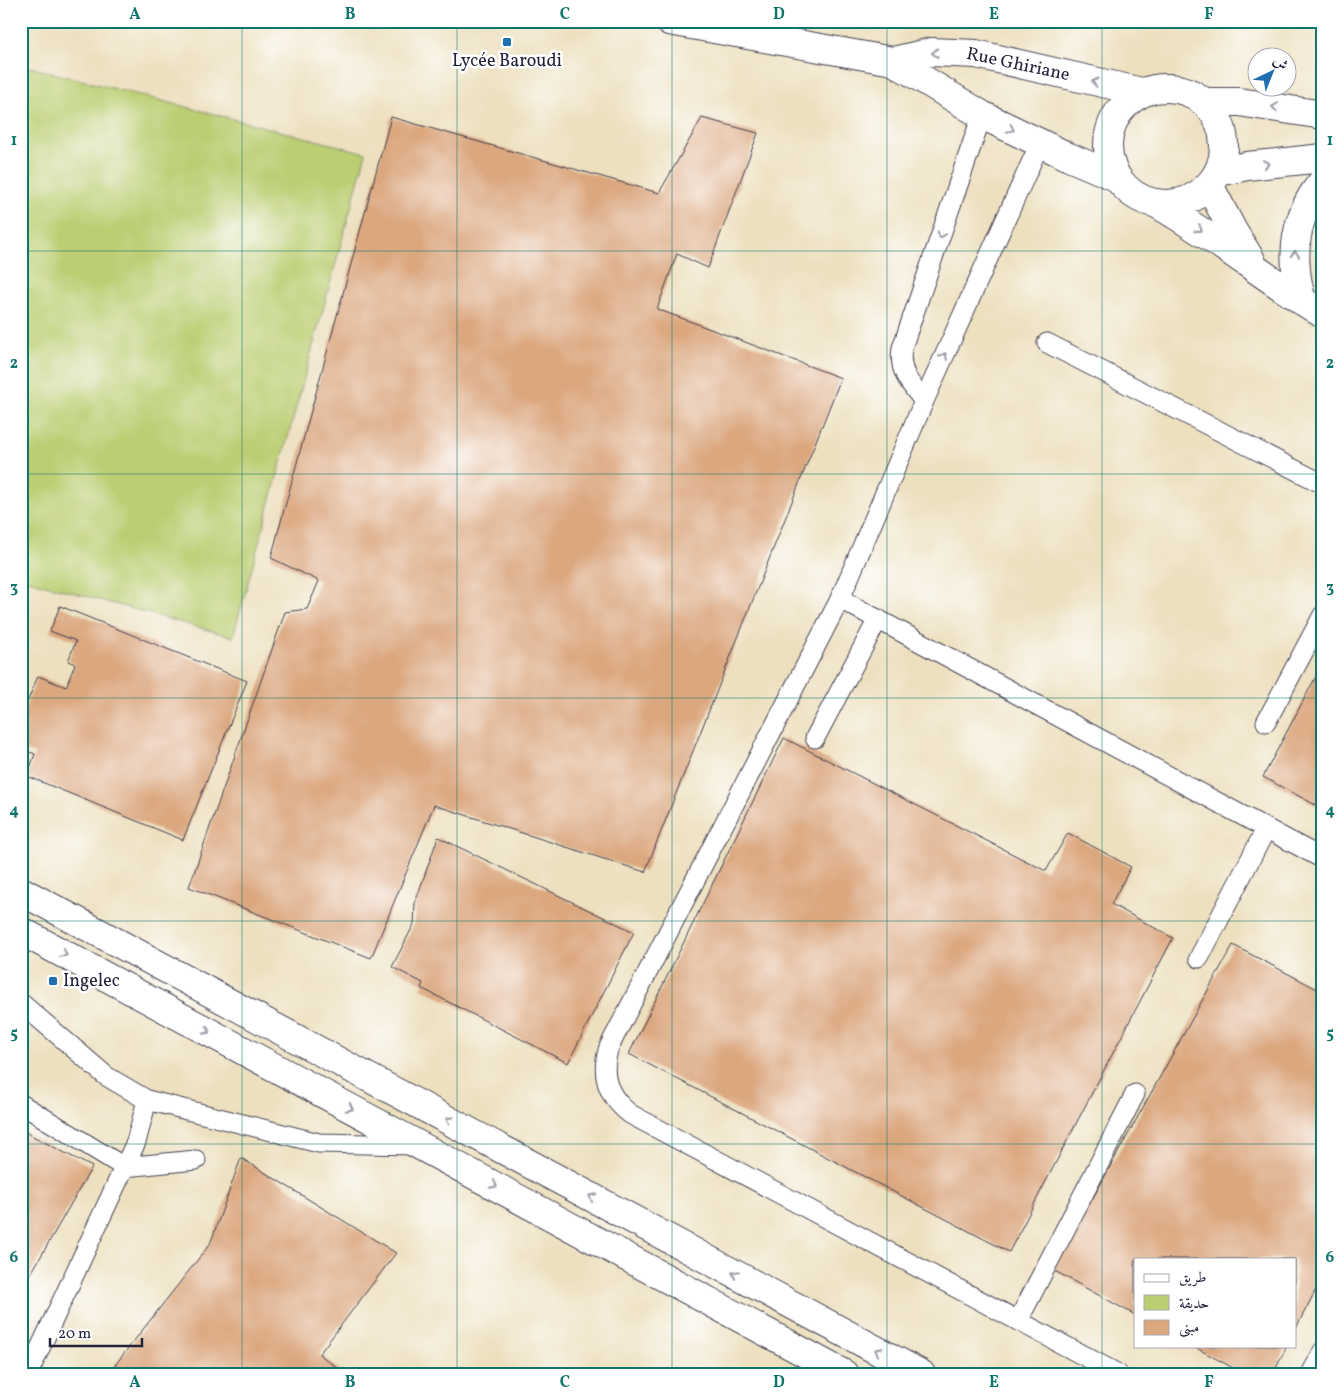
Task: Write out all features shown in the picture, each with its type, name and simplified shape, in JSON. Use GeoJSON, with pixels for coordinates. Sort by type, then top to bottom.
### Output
{"type":"FeatureCollection","features":[{"type":"Feature","properties":{"kind":"main road","name":"Rue Ghiriane"},"geometry":{"type":"LineString","coordinates":[[669,21],[893,61],[982,115],[1116,177]]}},
{"type":"Feature","properties":{"kind":"main road","name":"Rue Ghiriane"},"geometry":{"type":"LineString","coordinates":[[893,61],[931,52],[976,54],[1142,92]]}},
{"type":"Feature","properties":{"kind":"main road"},"geometry":{"type":"LineString","coordinates":[[1264,277],[1233,231],[1214,179],[1223,158],[1223,135],[1215,114],[1204,102],[1191,93],[1175,88],[1158,88],[1142,92],[1122,107],[1110,128],[1107,145],[1116,177],[1127,190],[1157,204],[1212,238],[1264,277],[1313,308]]}},
{"type":"Feature","properties":{"kind":"main road"},"geometry":{"type":"LineString","coordinates":[[1204,102],[1239,102],[1323,115]]}},
{"type":"Feature","properties":{"kind":"main road"},"geometry":{"type":"LineString","coordinates":[[1157,204],[1176,204],[1194,197],[1214,179],[1247,166],[1323,158]]}},
{"type":"Feature","properties":{"kind":"main road"},"geometry":{"type":"LineString","coordinates":[[1313,308],[1296,279],[1294,255],[1297,232],[1305,210],[1323,181]]}},
{"type":"Feature","properties":{"kind":"main road"},"geometry":{"type":"LineString","coordinates":[[21,890],[921,1374]]}},
{"type":"Feature","properties":{"kind":"main road"},"geometry":{"type":"LineString","coordinates":[[21,931],[844,1374]]}},
{"type":"Feature","properties":{"kind":"lane"},"geometry":{"type":"LineString","coordinates":[[924,401],[906,378],[900,358],[902,348],[982,115]]}},
{"type":"Feature","properties":{"kind":"lane"},"geometry":{"type":"LineString","coordinates":[[1040,143],[924,401],[840,600],[609,1046],[605,1059],[606,1085],[612,1096],[630,1114],[1118,1374]]}},
{"type":"Feature","properties":{"kind":"lane"},"geometry":{"type":"LineString","coordinates":[[1047,343],[1323,484]]}},
{"type":"Feature","properties":{"kind":"lane"},"geometry":{"type":"LineString","coordinates":[[840,600],[1323,859]]}},
{"type":"Feature","properties":{"kind":"lane"},"geometry":{"type":"LineString","coordinates":[[1266,722],[1323,615]]}},
{"type":"Feature","properties":{"kind":"lane"},"geometry":{"type":"LineString","coordinates":[[815,738],[878,619]]}},
{"type":"Feature","properties":{"kind":"lane"},"geometry":{"type":"LineString","coordinates":[[1199,958],[1266,829]]}},
{"type":"Feature","properties":{"kind":"lane"},"geometry":{"type":"LineString","coordinates":[[21,1003],[106,1076],[147,1100],[319,1143],[419,1145]]}},
{"type":"Feature","properties":{"kind":"lane"},"geometry":{"type":"LineString","coordinates":[[1018,1320],[1135,1094]]}},
{"type":"Feature","properties":{"kind":"lane"},"geometry":{"type":"LineString","coordinates":[[28,1374],[136,1142],[147,1100]]}},
{"type":"Feature","properties":{"kind":"lane"},"geometry":{"type":"LineString","coordinates":[[21,1104],[124,1167],[196,1160]]}},
{"type":"Feature","properties":{"kind":"lane"},"geometry":{"type":"LineString","coordinates":[[1311,1374],[1323,1351]]}},
{"type":"Feature","properties":{"kind":"green space"},"geometry":{"type":"Polygon","coordinates":[[[22,65],[366,153],[233,637],[21,578],[22,65]]]}},
{"type":"Feature","properties":{"kind":"building"},"geometry":{"type":"Polygon","coordinates":[[[391,117],[659,193],[702,118],[758,133],[708,268],[677,254],[657,309],[841,378],[645,872],[434,805],[371,958],[189,887],[285,612],[307,609],[319,581],[271,558],[391,117]]]}},
{"type":"Feature","properties":{"kind":"building"},"geometry":{"type":"Polygon","coordinates":[[[60,606],[247,681],[183,840],[27,776],[35,754],[21,749],[21,717],[38,676],[66,687],[75,664],[68,661],[76,641],[50,631],[60,606]]]}},
{"type":"Feature","properties":{"kind":"building"},"geometry":{"type":"Polygon","coordinates":[[[1323,663],[1323,809],[1263,777],[1323,663]]]}},
{"type":"Feature","properties":{"kind":"building"},"geometry":{"type":"Polygon","coordinates":[[[784,738],[1046,871],[1068,833],[1131,867],[1111,904],[1173,938],[1009,1252],[629,1054],[784,738]]]}},
{"type":"Feature","properties":{"kind":"building"},"geometry":{"type":"Polygon","coordinates":[[[438,837],[634,932],[568,1063],[421,988],[423,983],[392,967],[414,924],[415,903],[438,837]]]}},
{"type":"Feature","properties":{"kind":"building"},"geometry":{"type":"Polygon","coordinates":[[[1233,945],[1323,992],[1323,1276],[1296,1328],[1296,1258],[1134,1258],[1134,1314],[1053,1270],[1233,945]]]}},
{"type":"Feature","properties":{"kind":"building"},"geometry":{"type":"Polygon","coordinates":[[[21,1130],[92,1167],[21,1291],[21,1130]]]}},
{"type":"Feature","properties":{"kind":"building"},"geometry":{"type":"Polygon","coordinates":[[[241,1158],[396,1253],[319,1354],[340,1370],[337,1374],[108,1374],[210,1244],[241,1158]]]}},
{"type":"Feature","properties":{"kind":"building"},"geometry":{"type":"Polygon","coordinates":[[[1197,1348],[1286,1348],[1273,1374],[1244,1374],[1197,1348]]]}},
{"type":"Feature","properties":{"kind":"place","name":"Lycée Baroudi"},"geometry":{"type":"Point","coordinates":[507,42]}},
{"type":"Feature","properties":{"kind":"place","name":"Ingelec"},"geometry":{"type":"Point","coordinates":[53,981]}}]}
